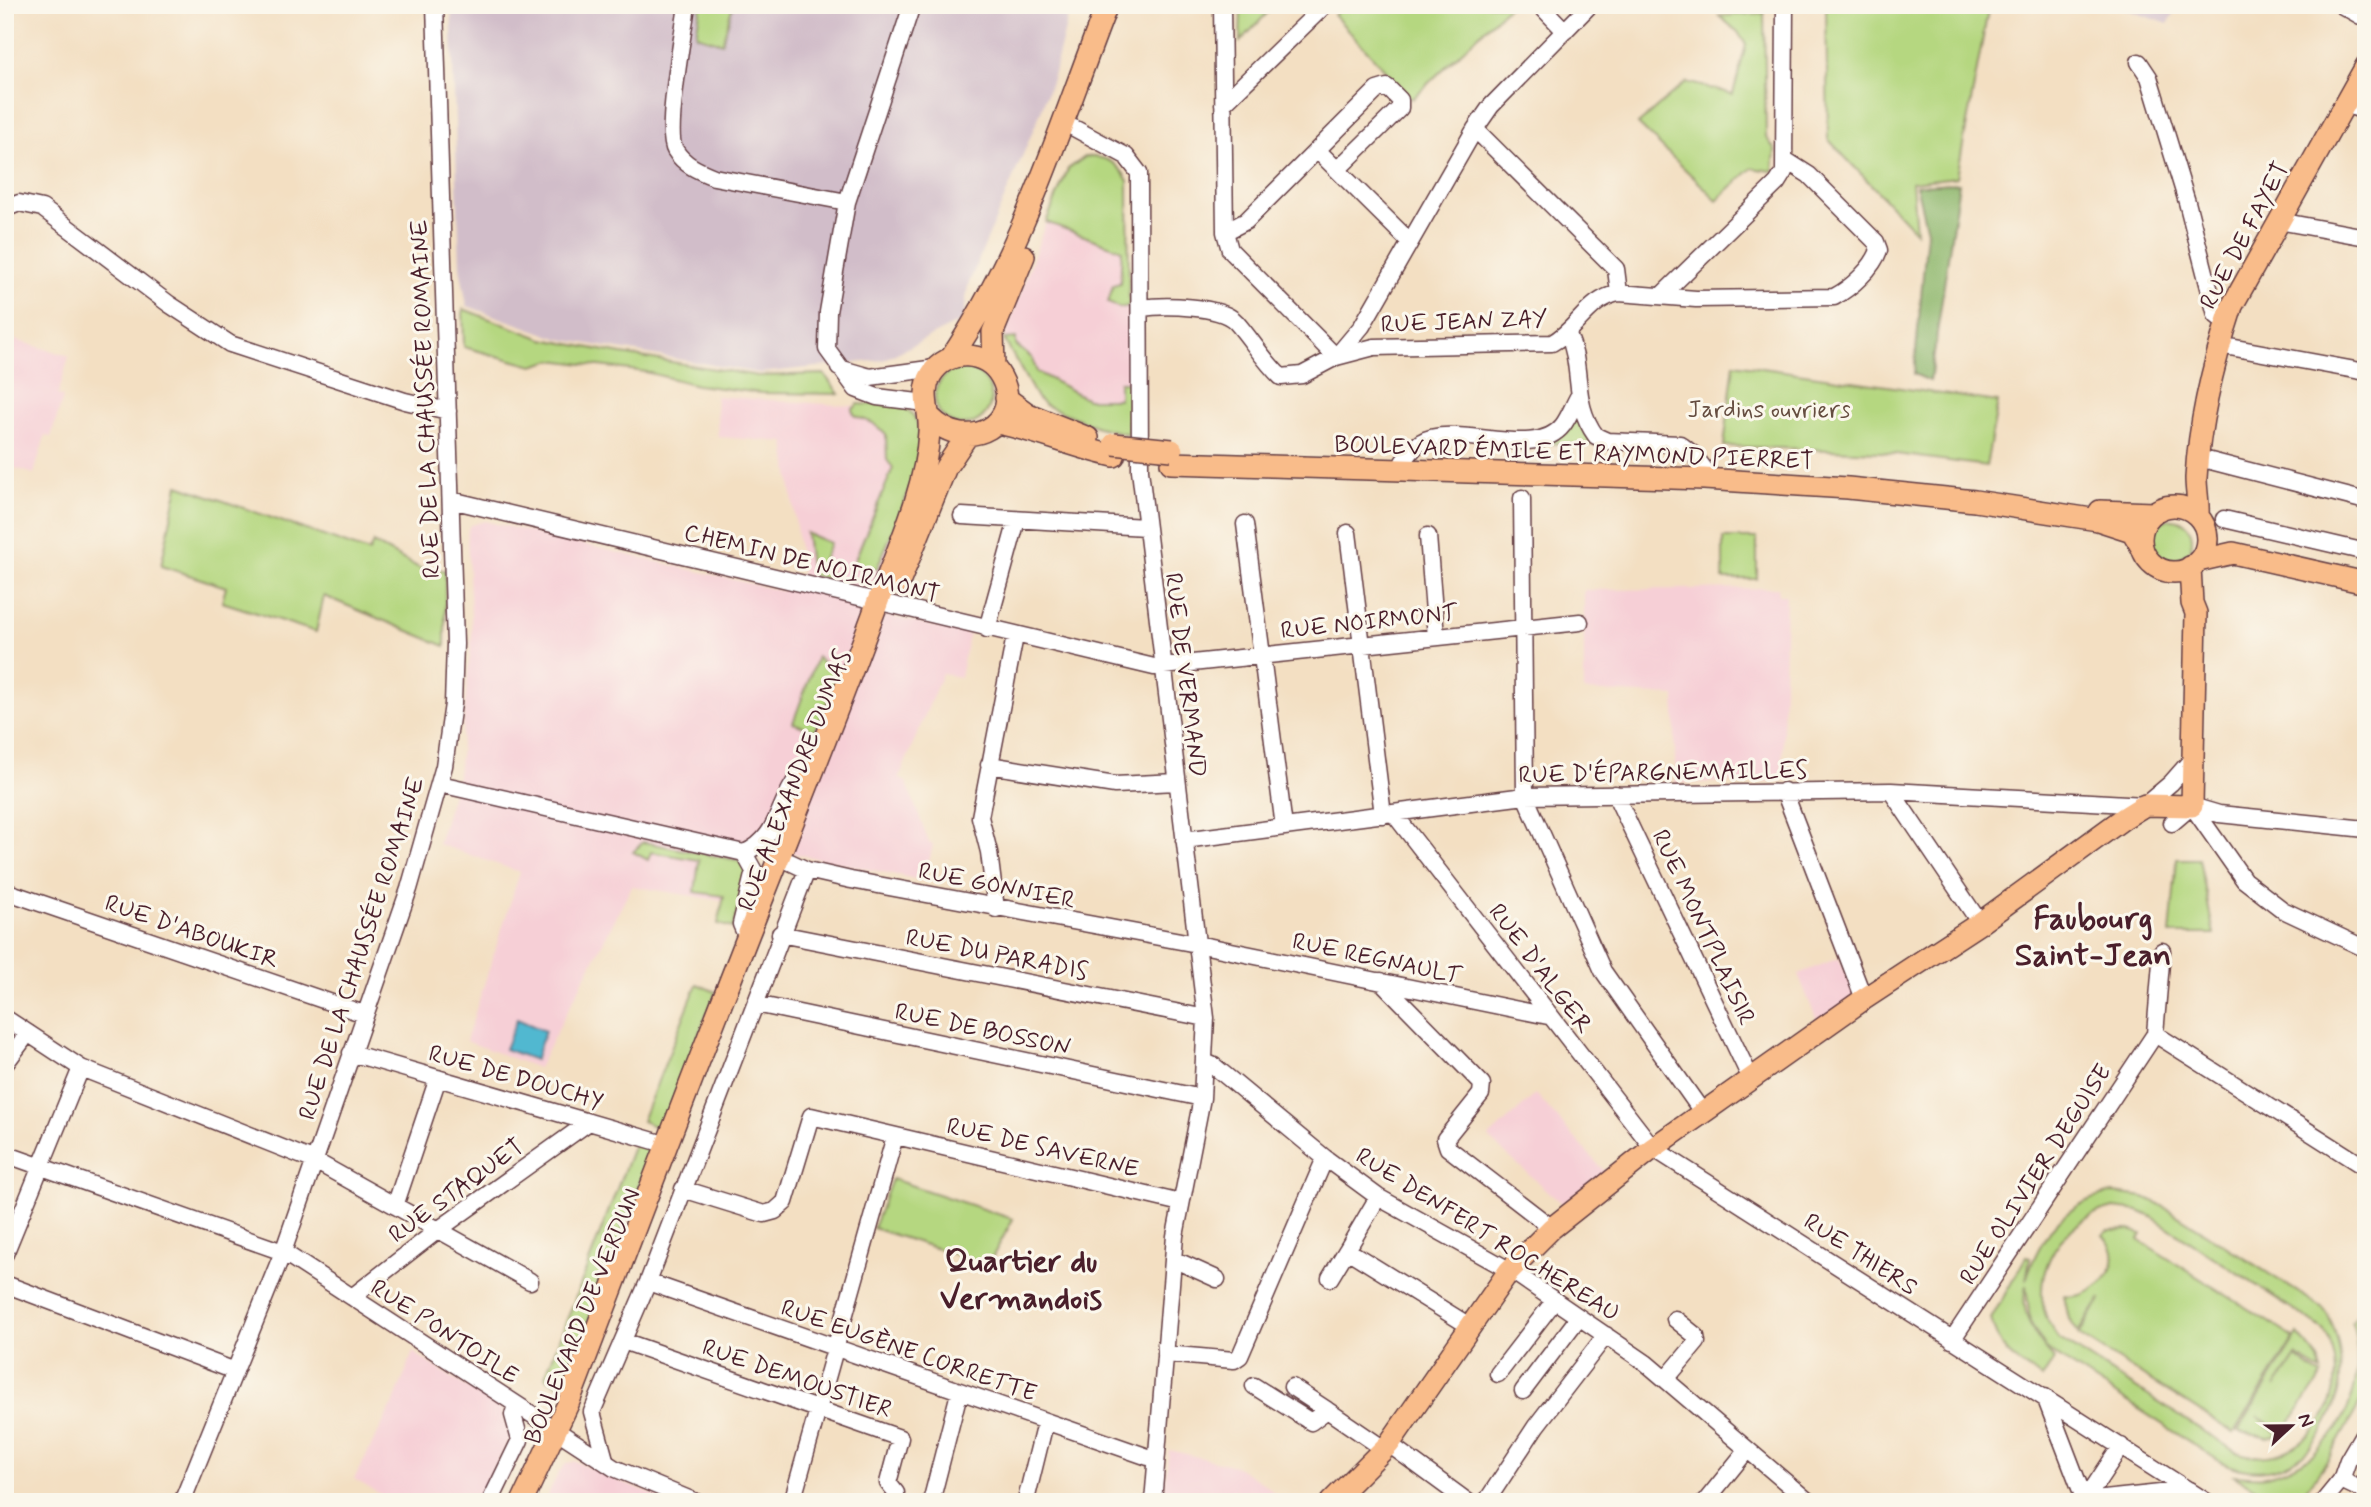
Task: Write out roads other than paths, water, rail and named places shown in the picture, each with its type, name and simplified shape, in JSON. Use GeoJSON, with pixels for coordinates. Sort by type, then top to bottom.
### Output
{"type":"FeatureCollection","features":[{"type":"Feature","properties":{"kind":"main road"},"geometry":{"type":"LineString","coordinates":[[994,367],[993,332],[1068,125],[1107,5]]}},
{"type":"Feature","properties":{"kind":"main road"},"geometry":{"type":"LineString","coordinates":[[1068,125],[1112,5]]}},
{"type":"Feature","properties":{"kind":"main road"},"geometry":{"type":"LineString","coordinates":[[673,1147],[747,938],[816,762],[884,604],[927,460],[926,386],[975,322],[1007,262],[1121,5]]}},
{"type":"Feature","properties":{"kind":"main road","name":"RUE DE FAYET"},"geometry":{"type":"LineString","coordinates":[[2209,520],[2196,481],[2219,345],[2226,323],[2232,306],[2279,221],[2356,102],[2366,66]]}},
{"type":"Feature","properties":{"kind":"main road"},"geometry":{"type":"LineString","coordinates":[[928,410],[947,432],[978,435],[996,423],[1006,398],[1001,376],[994,367],[974,356],[944,363]]}},
{"type":"Feature","properties":{"kind":"main road","name":"BOULEVARD ÉMILE ET RAYMOND PIERRET"},"geometry":{"type":"LineString","coordinates":[[1006,398],[1028,414],[1114,450]]}},
{"type":"Feature","properties":{"kind":"main road","name":"BOULEVARD ÉMILE ET RAYMOND PIERRET"},"geometry":{"type":"LineString","coordinates":[[996,423],[1029,429],[1065,444],[1172,457],[1704,479],[1847,488],[1975,501],[2098,520],[2132,531],[2142,548]]}},
{"type":"Feature","properties":{"kind":"main road","name":"RUE ALEXANDRE DUMAS"},"geometry":{"type":"LineString","coordinates":[[673,1147],[799,866],[884,604],[946,467],[967,436]]}},
{"type":"Feature","properties":{"kind":"main road","name":"BOULEVARD ÉMILE ET RAYMOND PIERRET"},"geometry":{"type":"LineString","coordinates":[[1172,457],[1705,470],[1882,478],[1975,490],[2113,514],[2153,513]]}},
{"type":"Feature","properties":{"kind":"main road"},"geometry":{"type":"LineString","coordinates":[[2196,481],[2174,506],[2153,513],[2142,529],[2142,548],[2153,564],[2161,569],[2171,572],[2233,553],[2366,583]]}},
{"type":"Feature","properties":{"kind":"main road"},"geometry":{"type":"LineString","coordinates":[[2174,506],[2209,520],[2222,538],[2366,571]]}},
{"type":"Feature","properties":{"kind":"main road"},"geometry":{"type":"LineString","coordinates":[[2192,603],[2194,564],[2206,544],[2209,520]]}},
{"type":"Feature","properties":{"kind":"main road"},"geometry":{"type":"LineString","coordinates":[[1331,1502],[1387,1446],[1509,1271],[1552,1228],[1703,1112],[1864,999],[1980,923],[2145,805],[2192,806],[2196,613],[2192,603],[2161,569]]}},
{"type":"Feature","properties":{"kind":"main road","name":"BOULEVARD DE VERDUN"},"geometry":{"type":"LineString","coordinates":[[531,1502],[673,1147]]}},
{"type":"Feature","properties":{"kind":"main road"},"geometry":{"type":"LineString","coordinates":[[522,1502],[560,1433]]}},
{"type":"Feature","properties":{"kind":"street","name":"RUE DE LA CHAUSSÉE ROMAINE"},"geometry":{"type":"LineString","coordinates":[[182,1502],[283,1252],[409,889],[440,784],[453,704],[455,644],[435,5]]}},
{"type":"Feature","properties":{"kind":"street"},"geometry":{"type":"LineString","coordinates":[[687,5],[671,121],[674,149],[695,170],[715,177],[847,202]]}},
{"type":"Feature","properties":{"kind":"street"},"geometry":{"type":"LineString","coordinates":[[912,5],[847,202],[827,323],[827,349],[856,389],[928,410]]}},
{"type":"Feature","properties":{"kind":"street"},"geometry":{"type":"LineString","coordinates":[[1222,5],[1225,232],[1230,250],[1336,357]]}},
{"type":"Feature","properties":{"kind":"street"},"geometry":{"type":"LineString","coordinates":[[1223,104],[1325,5]]}},
{"type":"Feature","properties":{"kind":"street"},"geometry":{"type":"LineString","coordinates":[[1540,5],[1565,31]]}},
{"type":"Feature","properties":{"kind":"street"},"geometry":{"type":"LineString","coordinates":[[1141,308],[1214,310],[1234,319],[1266,363],[1281,377],[1302,375],[1336,357],[1362,326],[1475,129],[1492,106],[1590,5]]}},
{"type":"Feature","properties":{"kind":"street"},"geometry":{"type":"LineString","coordinates":[[1663,294],[1777,183],[1787,161],[1785,5]]}},
{"type":"Feature","properties":{"kind":"street"},"geometry":{"type":"LineString","coordinates":[[2341,5],[2366,19]]}},
{"type":"Feature","properties":{"kind":"street"},"geometry":{"type":"LineString","coordinates":[[2139,62],[2150,77],[2216,315],[2226,323]]}},
{"type":"Feature","properties":{"kind":"street"},"geometry":{"type":"LineString","coordinates":[[1225,232],[1246,221],[1377,90],[1387,87],[1395,92],[1401,100],[1400,108],[1337,170]]}},
{"type":"Feature","properties":{"kind":"street","name":"RUE DE VERMAND"},"geometry":{"type":"LineString","coordinates":[[1068,125],[1126,156],[1139,173],[1140,470],[1206,1018],[1202,1098],[1173,1259],[1153,1502]]}},
{"type":"Feature","properties":{"kind":"street"},"geometry":{"type":"LineString","coordinates":[[1475,129],[1616,269],[1619,293],[1663,294],[1696,299],[1834,298],[1846,291],[1876,258],[1879,250],[1876,242],[1809,175],[1787,161]]}},
{"type":"Feature","properties":{"kind":"street"},"geometry":{"type":"LineString","coordinates":[[1317,150],[1409,241]]}},
{"type":"Feature","properties":{"kind":"street"},"geometry":{"type":"LineString","coordinates":[[5,209],[19,203],[42,208],[138,281],[230,344],[405,401],[448,411]]}},
{"type":"Feature","properties":{"kind":"street"},"geometry":{"type":"LineString","coordinates":[[2279,221],[2366,237]]}},
{"type":"Feature","properties":{"kind":"street","name":"RUE JEAN ZAY"},"geometry":{"type":"LineString","coordinates":[[1336,357],[1374,347],[1552,344],[1568,334],[1577,319],[1595,303],[1608,295],[1619,293]]}},
{"type":"Feature","properties":{"kind":"street"},"geometry":{"type":"LineString","coordinates":[[1568,334],[1579,363],[1578,397],[1583,415],[1596,436],[1607,441],[1680,444],[1694,455],[1705,470]]}},
{"type":"Feature","properties":{"kind":"street"},"geometry":{"type":"LineString","coordinates":[[2219,345],[2366,372]]}},
{"type":"Feature","properties":{"kind":"street"},"geometry":{"type":"LineString","coordinates":[[839,368],[870,377],[944,363]]}},
{"type":"Feature","properties":{"kind":"street"},"geometry":{"type":"LineString","coordinates":[[1403,462],[1422,442],[1437,437],[1530,440],[1548,436],[1562,427],[1578,397]]}},
{"type":"Feature","properties":{"kind":"street"},"geometry":{"type":"LineString","coordinates":[[2199,458],[2366,500]]}},
{"type":"Feature","properties":{"kind":"street"},"geometry":{"type":"LineString","coordinates":[[1521,498],[1525,796],[1603,971],[1703,1112]]}},
{"type":"Feature","properties":{"kind":"street","name":"CHEMIN DE NOIRMONT"},"geometry":{"type":"LineString","coordinates":[[451,500],[1015,636],[1154,667],[1162,666]]}},
{"type":"Feature","properties":{"kind":"street"},"geometry":{"type":"LineString","coordinates":[[962,516],[1145,527]]}},
{"type":"Feature","properties":{"kind":"street"},"geometry":{"type":"LineString","coordinates":[[987,629],[1017,520]]}},
{"type":"Feature","properties":{"kind":"street"},"geometry":{"type":"LineString","coordinates":[[2209,520],[2366,552]]}},
{"type":"Feature","properties":{"kind":"street"},"geometry":{"type":"LineString","coordinates":[[1245,524],[1284,827]]}},
{"type":"Feature","properties":{"kind":"street"},"geometry":{"type":"LineString","coordinates":[[1348,533],[1362,645],[1389,815]]}},
{"type":"Feature","properties":{"kind":"street"},"geometry":{"type":"LineString","coordinates":[[1428,536],[1436,637]]}},
{"type":"Feature","properties":{"kind":"street","name":"RUE NOIRMONT"},"geometry":{"type":"LineString","coordinates":[[1162,666],[1580,622]]}},
{"type":"Feature","properties":{"kind":"street"},"geometry":{"type":"LineString","coordinates":[[996,909],[989,852],[979,817],[1015,636]]}},
{"type":"Feature","properties":{"kind":"street"},"geometry":{"type":"LineString","coordinates":[[2145,805],[2171,783],[2193,758]]}},
{"type":"Feature","properties":{"kind":"street"},"geometry":{"type":"LineString","coordinates":[[440,784],[744,853],[762,843],[772,831],[799,776],[816,762]]}},
{"type":"Feature","properties":{"kind":"street"},"geometry":{"type":"LineString","coordinates":[[989,765],[1115,785],[1177,782]]}},
{"type":"Feature","properties":{"kind":"street"},"geometry":{"type":"LineString","coordinates":[[1784,791],[1864,999]]}},
{"type":"Feature","properties":{"kind":"street"},"geometry":{"type":"LineString","coordinates":[[1891,791],[1980,923]]}},
{"type":"Feature","properties":{"kind":"street","name":"RUE D'ÉPARGNEMAILLES"},"geometry":{"type":"LineString","coordinates":[[1184,840],[1525,796],[1891,791],[2145,805]]}},
{"type":"Feature","properties":{"kind":"street","name":"RUE MONTPLAISIR"},"geometry":{"type":"LineString","coordinates":[[1615,794],[1751,1079]]}},
{"type":"Feature","properties":{"kind":"street"},"geometry":{"type":"LineString","coordinates":[[2172,823],[2192,806]]}},
{"type":"Feature","properties":{"kind":"street"},"geometry":{"type":"LineString","coordinates":[[2192,806],[2219,814],[2366,829]]}},
{"type":"Feature","properties":{"kind":"street"},"geometry":{"type":"LineString","coordinates":[[2192,806],[2244,880],[2283,910],[2366,949]]}},
{"type":"Feature","properties":{"kind":"street","name":"RUE D'ALGER"},"geometry":{"type":"LineString","coordinates":[[1389,815],[1653,1148]]}},
{"type":"Feature","properties":{"kind":"street"},"geometry":{"type":"LineString","coordinates":[[744,853],[754,871],[741,924],[747,938]]}},
{"type":"Feature","properties":{"kind":"street","name":"RUE GONNIER"},"geometry":{"type":"LineString","coordinates":[[799,866],[996,909],[1197,944]]}},
{"type":"Feature","properties":{"kind":"street","name":"RUE ALEXANDRE DUMAS"},"geometry":{"type":"LineString","coordinates":[[606,1463],[592,1412],[648,1282],[756,1004],[799,866]]}},
{"type":"Feature","properties":{"kind":"street","name":"RUE D'ABOUKIR"},"geometry":{"type":"LineString","coordinates":[[5,891],[364,1014]]}},
{"type":"Feature","properties":{"kind":"street","name":"RUE DU PARADIS"},"geometry":{"type":"LineString","coordinates":[[780,934],[1206,1018]]}},
{"type":"Feature","properties":{"kind":"street","name":"RUE REGNAULT"},"geometry":{"type":"LineString","coordinates":[[1197,944],[1548,1016]]}},
{"type":"Feature","properties":{"kind":"street"},"geometry":{"type":"LineString","coordinates":[[2162,951],[2155,1034],[2366,1168]]}},
{"type":"Feature","properties":{"kind":"street"},"geometry":{"type":"LineString","coordinates":[[1381,982],[1482,1084],[1481,1094],[1445,1139],[1448,1148],[1552,1228]]}},
{"type":"Feature","properties":{"kind":"street","name":"RUE DE BOSSON"},"geometry":{"type":"LineString","coordinates":[[756,1004],[1202,1098]]}},
{"type":"Feature","properties":{"kind":"street"},"geometry":{"type":"LineString","coordinates":[[5,1018],[81,1068],[315,1161],[530,1281]]}},
{"type":"Feature","properties":{"kind":"street"},"geometry":{"type":"LineString","coordinates":[[5,1064],[28,1033]]}},
{"type":"Feature","properties":{"kind":"street","name":"RUE OLIVIER DEGUISE"},"geometry":{"type":"LineString","coordinates":[[1952,1340],[2155,1034]]}},
{"type":"Feature","properties":{"kind":"street","name":"RUE DE DOUCHY"},"geometry":{"type":"LineString","coordinates":[[351,1053],[673,1147]]}},
{"type":"Feature","properties":{"kind":"street","name":"RUE DENFERT ROCHEREAU"},"geometry":{"type":"LineString","coordinates":[[1205,1062],[1214,1066],[1325,1158],[1378,1197],[1509,1271],[1606,1335],[1666,1379],[1809,1502]]}},
{"type":"Feature","properties":{"kind":"street"},"geometry":{"type":"LineString","coordinates":[[5,1254],[81,1068]]}},
{"type":"Feature","properties":{"kind":"street"},"geometry":{"type":"LineString","coordinates":[[395,1206],[438,1078]]}},
{"type":"Feature","properties":{"kind":"street","name":"RUE DE SAVERNE"},"geometry":{"type":"LineString","coordinates":[[682,1189],[764,1214],[775,1211],[785,1202],[811,1116],[1181,1203]]}},
{"type":"Feature","properties":{"kind":"street","name":"RUE STAQUET"},"geometry":{"type":"LineString","coordinates":[[352,1297],[438,1230],[589,1122]]}},
{"type":"Feature","properties":{"kind":"street"},"geometry":{"type":"LineString","coordinates":[[792,1502],[895,1136]]}},
{"type":"Feature","properties":{"kind":"street","name":"RUE THIERS"},"geometry":{"type":"LineString","coordinates":[[1653,1148],[2189,1490]]}},
{"type":"Feature","properties":{"kind":"street","name":"RUE PONTOILE"},"geometry":{"type":"LineString","coordinates":[[5,1154],[283,1252],[606,1463],[696,1502]]}},
{"type":"Feature","properties":{"kind":"street"},"geometry":{"type":"LineString","coordinates":[[1166,1354],[1234,1360],[1240,1356],[1325,1158]]}},
{"type":"Feature","properties":{"kind":"street"},"geometry":{"type":"LineString","coordinates":[[1330,1278],[1378,1197]]}},
{"type":"Feature","properties":{"kind":"street"},"geometry":{"type":"LineString","coordinates":[[1347,1250],[1471,1327]]}},
{"type":"Feature","properties":{"kind":"street"},"geometry":{"type":"LineString","coordinates":[[1173,1259],[1217,1279]]}},
{"type":"Feature","properties":{"kind":"street","name":"RUE EUGÈNE CORRETTE"},"geometry":{"type":"LineString","coordinates":[[648,1282],[1045,1423],[1156,1457]]}},
{"type":"Feature","properties":{"kind":"street"},"geometry":{"type":"LineString","coordinates":[[5,1284],[235,1371]]}},
{"type":"Feature","properties":{"kind":"street"},"geometry":{"type":"LineString","coordinates":[[1498,1374],[1555,1300]]}},
{"type":"Feature","properties":{"kind":"street"},"geometry":{"type":"LineString","coordinates":[[1523,1391],[1579,1317]]}},
{"type":"Feature","properties":{"kind":"street"},"geometry":{"type":"LineString","coordinates":[[1666,1379],[1697,1342],[1696,1336],[1675,1319]]}},
{"type":"Feature","properties":{"kind":"street"},"geometry":{"type":"LineString","coordinates":[[1486,1502],[1535,1426],[1606,1335]]}},
{"type":"Feature","properties":{"kind":"street","name":"RUE DEMOUSTIER"},"geometry":{"type":"LineString","coordinates":[[623,1341],[900,1438],[888,1483],[896,1493]]}},
{"type":"Feature","properties":{"kind":"street"},"geometry":{"type":"LineString","coordinates":[[1254,1386],[1311,1422],[1327,1410]]}},
{"type":"Feature","properties":{"kind":"street"},"geometry":{"type":"LineString","coordinates":[[1292,1387],[1387,1446],[1468,1502]]}},
{"type":"Feature","properties":{"kind":"street"},"geometry":{"type":"LineString","coordinates":[[931,1502],[959,1393]]}},
{"type":"Feature","properties":{"kind":"street"},"geometry":{"type":"LineString","coordinates":[[2045,1397],[2084,1501]]}},
{"type":"Feature","properties":{"kind":"street","name":"BOULEVARD DE VERDUN"},"geometry":{"type":"LineString","coordinates":[[490,1502],[520,1440],[513,1415],[516,1405]]}},
{"type":"Feature","properties":{"kind":"street"},"geometry":{"type":"LineString","coordinates":[[1027,1496],[1045,1423]]}},
{"type":"Feature","properties":{"kind":"street"},"geometry":{"type":"LineString","coordinates":[[2323,1502],[2341,1480],[2348,1460],[2366,1429]]}},
{"type":"Feature","properties":{"kind":"street"},"geometry":{"type":"LineString","coordinates":[[2084,1501],[2121,1446]]}},
{"type":"Feature","properties":{"kind":"street"},"geometry":{"type":"LineString","coordinates":[[1705,1502],[1747,1450]]}},
{"type":"Feature","properties":{"kind":"street"},"geometry":{"type":"LineString","coordinates":[[2341,1480],[2366,1492]]}},
{"type":"Feature","properties":{"kind":"street"},"geometry":{"type":"LineString","coordinates":[[2084,1501],[2189,1490],[2207,1502]]}},
{"type":"Feature","properties":{"kind":"water"},"geometry":{"type":"Polygon","coordinates":[[[517,1019],[545,1031],[535,1060],[505,1049],[517,1019]]]}},
{"type":"Feature","properties":{"kind":"district","name":"Faubourg Saint-Jean"},"geometry":{"type":"Point","coordinates":[2093,936]}},
{"type":"Feature","properties":{"kind":"district","name":"Quartier du Vermandois"},"geometry":{"type":"Point","coordinates":[1021,1278]}},
{"type":"Feature","properties":{"kind":"park label","name":"Jardins ouvriers"},"geometry":{"type":"Point","coordinates":[1769,409]}}]}
